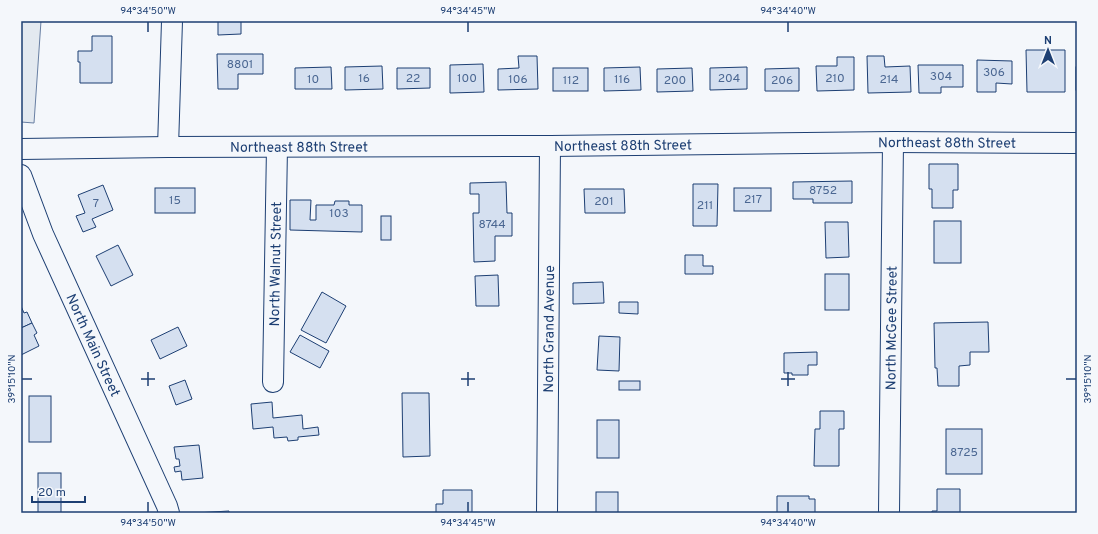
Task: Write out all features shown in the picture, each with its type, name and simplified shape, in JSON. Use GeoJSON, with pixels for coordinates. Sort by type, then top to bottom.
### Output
{"type":"FeatureCollection","features":[{"type":"Feature","properties":{"kind":"street"},"geometry":{"type":"LineString","coordinates":[[168,147],[172,21]]}},
{"type":"Feature","properties":{"kind":"street","name":"Northeast 88th Street"},"geometry":{"type":"LineString","coordinates":[[21,149],[277,146],[550,146],[893,142],[1077,143]]}},
{"type":"Feature","properties":{"kind":"street","name":"North McGee Street"},"geometry":{"type":"LineString","coordinates":[[889,513],[893,142]]}},
{"type":"Feature","properties":{"kind":"street","name":"North Walnut Street"},"geometry":{"type":"LineString","coordinates":[[273,382],[277,146]]}},
{"type":"Feature","properties":{"kind":"street","name":"North Grand Avenue"},"geometry":{"type":"LineString","coordinates":[[547,513],[550,146]]}},
{"type":"Feature","properties":{"kind":"street","name":"North Main Street"},"geometry":{"type":"LineString","coordinates":[[21,175],[43,234],[170,513]]}},
{"type":"Feature","properties":{"kind":"shaded area"},"geometry":{"type":"Polygon","coordinates":[[[21,21],[41,21],[34,123],[21,122],[21,21]]]}},
{"type":"Feature","properties":{"kind":"building"},"geometry":{"type":"Polygon","coordinates":[[[218,21],[241,21],[241,34],[218,35],[218,21]]]}},
{"type":"Feature","properties":{"kind":"building"},"geometry":{"type":"Polygon","coordinates":[[[92,36],[112,36],[112,83],[80,83],[80,62],[78,62],[78,51],[92,51],[92,36]]]}},
{"type":"Feature","properties":{"kind":"building"},"geometry":{"type":"Polygon","coordinates":[[[1026,50],[1065,50],[1065,92],[1027,92],[1026,50]]]}},
{"type":"Feature","properties":{"kind":"building"},"geometry":{"type":"Polygon","coordinates":[[[217,54],[263,54],[263,74],[238,74],[238,89],[218,89],[217,54]]]}},
{"type":"Feature","properties":{"kind":"building"},"geometry":{"type":"Polygon","coordinates":[[[518,56],[537,56],[538,89],[498,90],[498,69],[519,68],[518,56]]]}},
{"type":"Feature","properties":{"kind":"building"},"geometry":{"type":"Polygon","coordinates":[[[867,56],[884,56],[885,67],[910,66],[911,92],[868,93],[867,56]]]}},
{"type":"Feature","properties":{"kind":"building"},"geometry":{"type":"Polygon","coordinates":[[[837,57],[854,57],[854,90],[817,91],[816,66],[837,66],[837,57]]]}},
{"type":"Feature","properties":{"kind":"building"},"geometry":{"type":"Polygon","coordinates":[[[977,60],[1012,61],[1012,84],[996,83],[996,92],[977,92],[977,60]]]}},
{"type":"Feature","properties":{"kind":"building"},"geometry":{"type":"Polygon","coordinates":[[[483,64],[484,92],[450,93],[450,65],[483,64]]]}},
{"type":"Feature","properties":{"kind":"building"},"geometry":{"type":"Polygon","coordinates":[[[918,65],[963,65],[963,87],[941,87],[941,93],[919,93],[918,65]]]}},
{"type":"Feature","properties":{"kind":"building"},"geometry":{"type":"Polygon","coordinates":[[[382,66],[383,89],[345,90],[345,67],[382,66]]]}},
{"type":"Feature","properties":{"kind":"building"},"geometry":{"type":"Polygon","coordinates":[[[331,67],[332,89],[295,89],[295,68],[331,67]]]}},
{"type":"Feature","properties":{"kind":"building"},"geometry":{"type":"Polygon","coordinates":[[[640,67],[641,90],[604,91],[604,68],[640,67]]]}},
{"type":"Feature","properties":{"kind":"building"},"geometry":{"type":"Polygon","coordinates":[[[747,67],[747,89],[710,90],[710,68],[747,67]]]}},
{"type":"Feature","properties":{"kind":"building"},"geometry":{"type":"Polygon","coordinates":[[[1077,67],[1077,90],[1076,90],[1077,67]]]}},
{"type":"Feature","properties":{"kind":"building"},"geometry":{"type":"Polygon","coordinates":[[[397,68],[430,68],[430,88],[397,89],[397,68]]]}},
{"type":"Feature","properties":{"kind":"building"},"geometry":{"type":"Polygon","coordinates":[[[553,68],[588,68],[588,91],[553,91],[553,68]]]}},
{"type":"Feature","properties":{"kind":"building"},"geometry":{"type":"Polygon","coordinates":[[[692,68],[693,91],[657,92],[657,69],[692,68]]]}},
{"type":"Feature","properties":{"kind":"building"},"geometry":{"type":"Polygon","coordinates":[[[799,68],[799,91],[765,91],[765,69],[799,68]]]}},
{"type":"Feature","properties":{"kind":"building"},"geometry":{"type":"Polygon","coordinates":[[[929,164],[958,164],[958,190],[953,190],[953,208],[932,208],[932,189],[929,189],[929,164]]]}},
{"type":"Feature","properties":{"kind":"building"},"geometry":{"type":"Polygon","coordinates":[[[852,181],[852,203],[813,203],[813,199],[793,199],[793,182],[852,181]]]}},
{"type":"Feature","properties":{"kind":"building"},"geometry":{"type":"Polygon","coordinates":[[[506,182],[507,213],[512,213],[512,236],[495,236],[495,261],[474,262],[473,213],[479,213],[479,194],[470,194],[470,183],[506,182]]]}},
{"type":"Feature","properties":{"kind":"building"},"geometry":{"type":"Polygon","coordinates":[[[693,184],[718,184],[717,226],[693,226],[693,184]]]}},
{"type":"Feature","properties":{"kind":"building"},"geometry":{"type":"Polygon","coordinates":[[[103,185],[113,210],[92,219],[96,227],[83,232],[76,216],[85,213],[78,195],[103,185]]]}},
{"type":"Feature","properties":{"kind":"building"},"geometry":{"type":"Polygon","coordinates":[[[155,188],[195,188],[195,213],[155,213],[155,188]]]}},
{"type":"Feature","properties":{"kind":"building"},"geometry":{"type":"Polygon","coordinates":[[[734,188],[771,188],[771,211],[734,211],[734,188]]]}},
{"type":"Feature","properties":{"kind":"building"},"geometry":{"type":"Polygon","coordinates":[[[584,189],[624,189],[625,213],[585,213],[584,189]]]}},
{"type":"Feature","properties":{"kind":"building"},"geometry":{"type":"Polygon","coordinates":[[[290,200],[311,200],[310,220],[316,220],[316,205],[334,205],[335,201],[349,201],[349,205],[362,205],[362,232],[290,230],[290,200]]]}},
{"type":"Feature","properties":{"kind":"building"},"geometry":{"type":"Polygon","coordinates":[[[381,216],[391,216],[391,240],[381,240],[381,216]]]}},
{"type":"Feature","properties":{"kind":"building"},"geometry":{"type":"Polygon","coordinates":[[[934,221],[961,221],[961,263],[934,263],[934,221]]]}},
{"type":"Feature","properties":{"kind":"building"},"geometry":{"type":"Polygon","coordinates":[[[825,222],[848,222],[849,257],[826,258],[825,222]]]}},
{"type":"Feature","properties":{"kind":"building"},"geometry":{"type":"Polygon","coordinates":[[[118,245],[133,275],[111,286],[96,256],[118,245]]]}},
{"type":"Feature","properties":{"kind":"building"},"geometry":{"type":"Polygon","coordinates":[[[685,255],[703,255],[703,266],[713,266],[713,274],[685,274],[685,255]]]}},
{"type":"Feature","properties":{"kind":"building"},"geometry":{"type":"Polygon","coordinates":[[[825,274],[849,274],[849,310],[825,310],[825,274]]]}},
{"type":"Feature","properties":{"kind":"building"},"geometry":{"type":"Polygon","coordinates":[[[498,275],[499,306],[476,306],[475,276],[498,275]]]}},
{"type":"Feature","properties":{"kind":"building"},"geometry":{"type":"Polygon","coordinates":[[[603,282],[604,303],[573,304],[573,283],[603,282]]]}},
{"type":"Feature","properties":{"kind":"building"},"geometry":{"type":"Polygon","coordinates":[[[322,292],[346,306],[326,343],[301,330],[322,292]]]}},
{"type":"Feature","properties":{"kind":"building"},"geometry":{"type":"Polygon","coordinates":[[[619,302],[638,302],[638,314],[619,313],[619,302]]]}},
{"type":"Feature","properties":{"kind":"building"},"geometry":{"type":"Polygon","coordinates":[[[21,306],[24,313],[27,312],[32,323],[21,328],[21,306]]]}},
{"type":"Feature","properties":{"kind":"building"},"geometry":{"type":"Polygon","coordinates":[[[988,322],[989,352],[970,352],[970,365],[959,366],[959,386],[938,386],[937,368],[935,368],[934,323],[988,322]]]}},
{"type":"Feature","properties":{"kind":"building"},"geometry":{"type":"Polygon","coordinates":[[[32,323],[37,333],[34,335],[39,346],[21,355],[21,328],[32,323]]]}},
{"type":"Feature","properties":{"kind":"building"},"geometry":{"type":"Polygon","coordinates":[[[178,327],[187,346],[160,359],[151,340],[178,327]]]}},
{"type":"Feature","properties":{"kind":"building"},"geometry":{"type":"Polygon","coordinates":[[[300,335],[329,351],[320,368],[290,352],[300,335]]]}},
{"type":"Feature","properties":{"kind":"building"},"geometry":{"type":"Polygon","coordinates":[[[599,336],[620,337],[619,371],[597,370],[599,336]]]}},
{"type":"Feature","properties":{"kind":"building"},"geometry":{"type":"Polygon","coordinates":[[[817,352],[817,365],[808,365],[808,375],[792,375],[792,373],[784,373],[784,353],[817,352]]]}},
{"type":"Feature","properties":{"kind":"building"},"geometry":{"type":"Polygon","coordinates":[[[185,380],[192,399],[176,405],[169,386],[185,380]]]}},
{"type":"Feature","properties":{"kind":"building"},"geometry":{"type":"Polygon","coordinates":[[[619,381],[640,381],[640,390],[619,390],[619,381]]]}},
{"type":"Feature","properties":{"kind":"building"},"geometry":{"type":"Polygon","coordinates":[[[402,393],[429,393],[430,456],[403,457],[402,393]]]}},
{"type":"Feature","properties":{"kind":"building"},"geometry":{"type":"Polygon","coordinates":[[[29,396],[51,396],[51,442],[29,442],[29,396]]]}},
{"type":"Feature","properties":{"kind":"building"},"geometry":{"type":"Polygon","coordinates":[[[272,402],[273,418],[302,415],[303,429],[318,427],[319,435],[298,437],[298,440],[288,441],[287,437],[274,438],[273,427],[253,429],[251,404],[272,402]]]}},
{"type":"Feature","properties":{"kind":"building"},"geometry":{"type":"Polygon","coordinates":[[[820,411],[844,411],[844,429],[839,429],[839,466],[814,466],[815,429],[820,429],[820,411]]]}},
{"type":"Feature","properties":{"kind":"building"},"geometry":{"type":"Polygon","coordinates":[[[597,420],[619,420],[619,458],[597,458],[597,420]]]}},
{"type":"Feature","properties":{"kind":"building"},"geometry":{"type":"Polygon","coordinates":[[[946,429],[982,429],[982,474],[946,474],[946,429]]]}},
{"type":"Feature","properties":{"kind":"building"},"geometry":{"type":"Polygon","coordinates":[[[199,445],[203,478],[182,480],[181,471],[175,472],[174,467],[180,466],[179,459],[176,459],[174,447],[199,445]]]}},
{"type":"Feature","properties":{"kind":"building"},"geometry":{"type":"Polygon","coordinates":[[[38,473],[61,473],[61,513],[38,513],[38,473]]]}},
{"type":"Feature","properties":{"kind":"building"},"geometry":{"type":"Polygon","coordinates":[[[937,489],[960,489],[960,513],[932,513],[932,511],[937,511],[937,489]]]}},
{"type":"Feature","properties":{"kind":"building"},"geometry":{"type":"Polygon","coordinates":[[[443,490],[472,490],[472,513],[436,513],[436,504],[443,504],[443,490]]]}},
{"type":"Feature","properties":{"kind":"building"},"geometry":{"type":"Polygon","coordinates":[[[596,492],[618,492],[618,513],[596,513],[596,492]]]}},
{"type":"Feature","properties":{"kind":"building"},"geometry":{"type":"Polygon","coordinates":[[[777,496],[809,496],[809,499],[815,499],[815,513],[777,513],[777,496]]]}},
{"type":"Feature","properties":{"kind":"building"},"geometry":{"type":"Polygon","coordinates":[[[229,511],[229,513],[196,513],[229,511]]]}}]}
